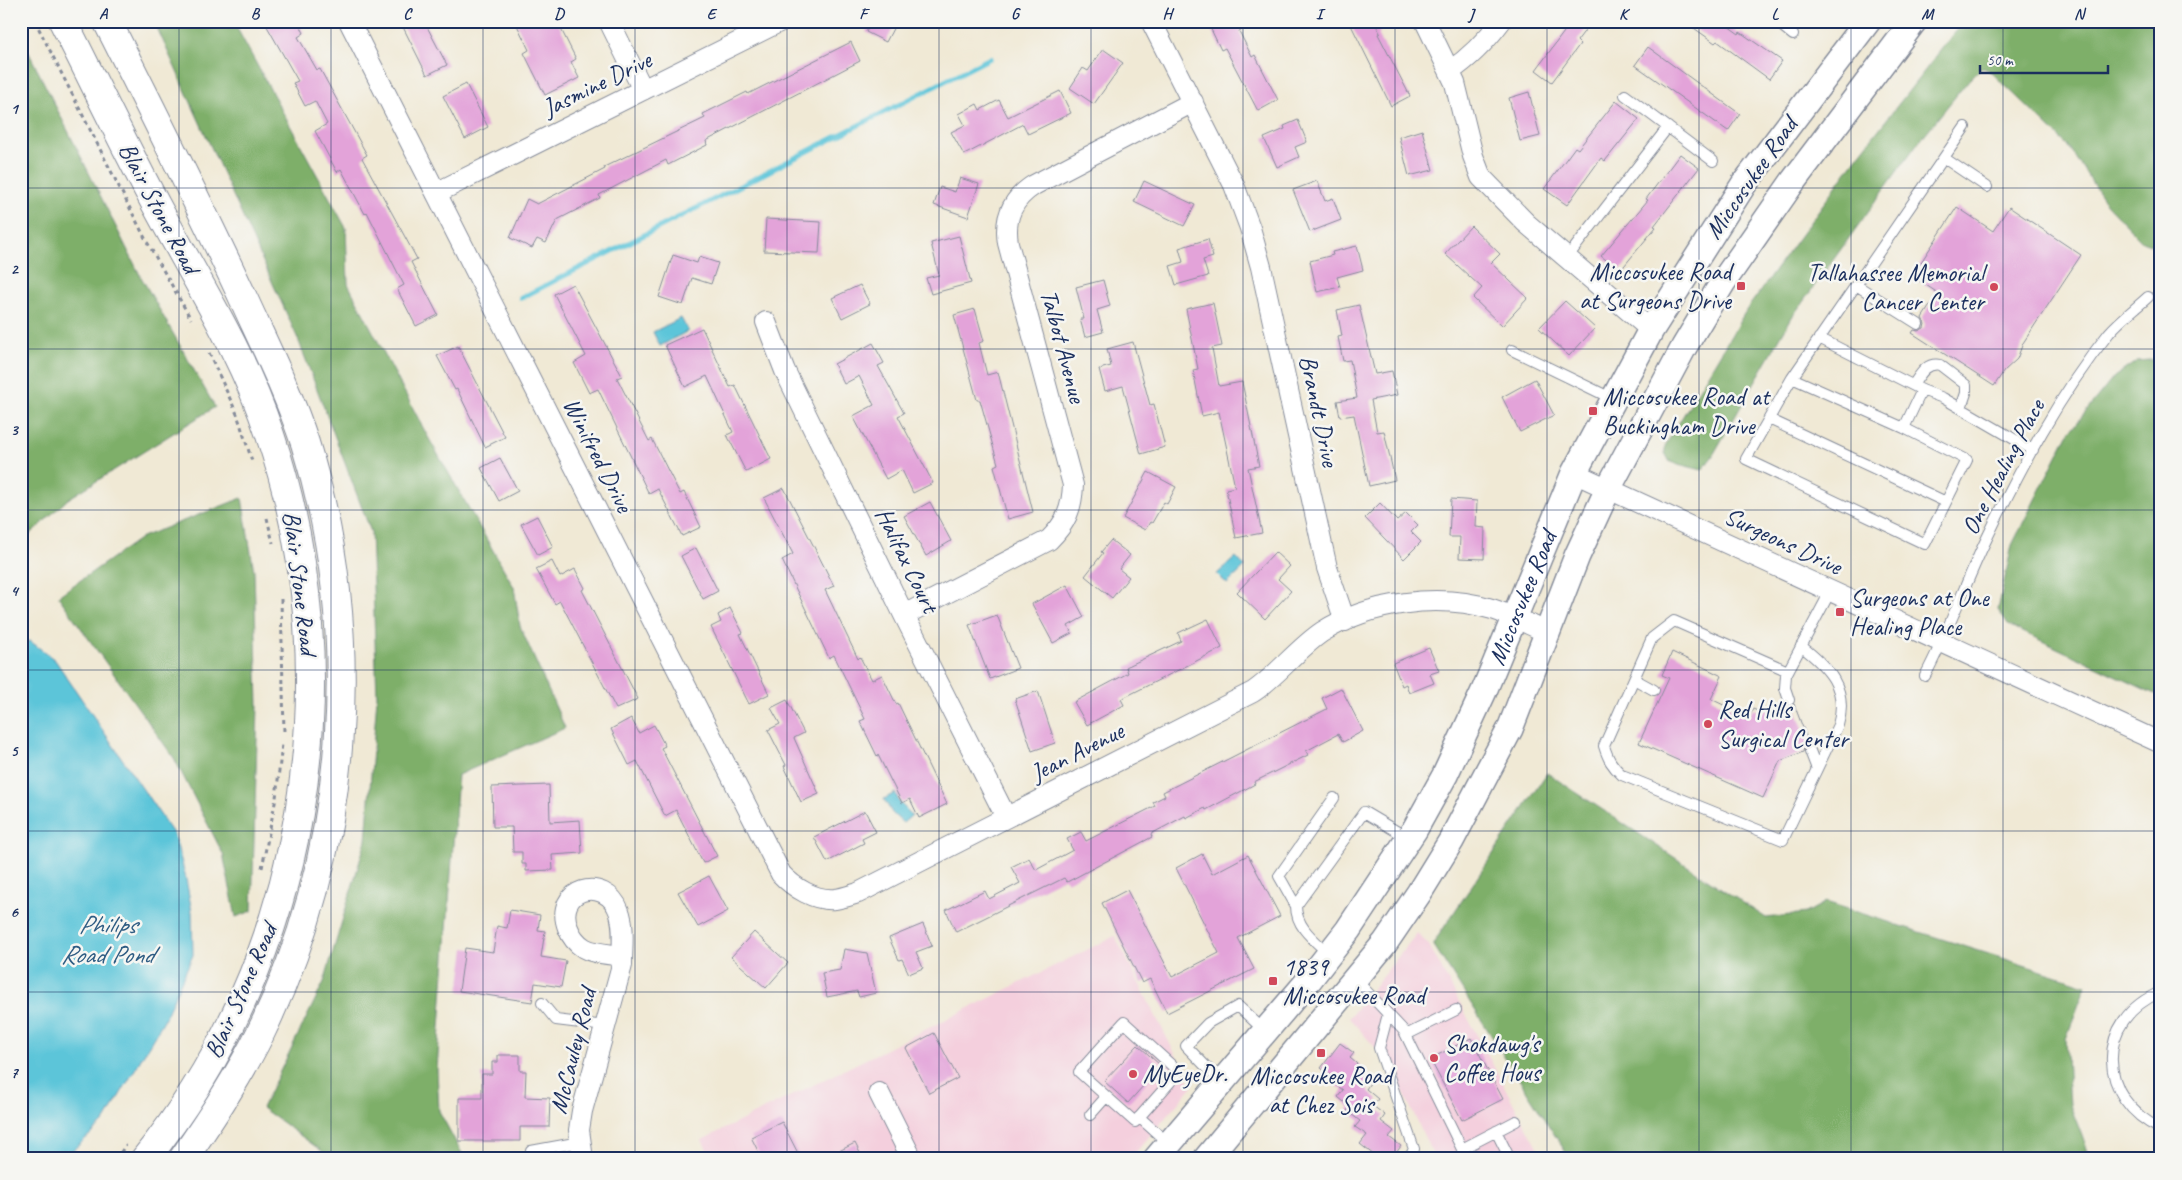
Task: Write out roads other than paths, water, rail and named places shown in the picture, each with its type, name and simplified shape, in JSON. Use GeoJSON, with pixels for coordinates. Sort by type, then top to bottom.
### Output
{"type":"FeatureCollection","features":[{"type":"Feature","properties":{"kind":"main road","name":"Blair Stone Road"},"geometry":{"type":"LineString","coordinates":[[63,21],[155,203],[243,366],[270,433],[289,495],[301,554],[309,618],[311,669],[309,742],[304,791],[292,854],[275,916],[241,1002],[213,1059],[163,1136],[137,1149]]}},
{"type":"Feature","properties":{"kind":"main road","name":"Blair Stone Road"},"geometry":{"type":"LineString","coordinates":[[107,21],[190,185],[280,375],[305,443],[324,519],[336,591],[340,648],[340,703],[336,772],[326,834],[306,918],[284,978],[260,1034],[214,1115],[183,1159]]}},
{"type":"Feature","properties":{"kind":"street","name":"Winifred Drive"},"geometry":{"type":"LineString","coordinates":[[349,21],[781,874],[794,887],[816,897]]}},
{"type":"Feature","properties":{"kind":"street"},"geometry":{"type":"LineString","coordinates":[[609,21],[643,90]]}},
{"type":"Feature","properties":{"kind":"street","name":"Jasmine Drive"},"geometry":{"type":"LineString","coordinates":[[436,193],[781,21]]}},
{"type":"Feature","properties":{"kind":"street","name":"Brandt Drive"},"geometry":{"type":"LineString","coordinates":[[1151,21],[1234,185],[1250,228],[1262,267],[1327,568],[1345,621]]}},
{"type":"Feature","properties":{"kind":"street"},"geometry":{"type":"LineString","coordinates":[[1425,21],[1455,83],[1473,156],[1481,177],[1520,217],[1651,330]]}},
{"type":"Feature","properties":{"kind":"street"},"geometry":{"type":"LineString","coordinates":[[1450,71],[1466,61],[1482,46],[1501,21]]}},
{"type":"Feature","properties":{"kind":"street","name":"Miccosukee Road"},"geometry":{"type":"LineString","coordinates":[[1162,1151],[1329,954],[1382,882],[1409,839],[1445,775],[1484,691],[1574,473],[1651,330],[1757,166],[1868,21]]}},
{"type":"Feature","properties":{"kind":"street","name":"Miccosukee Road"},"geometry":{"type":"LineString","coordinates":[[1206,1159],[1356,980],[1385,943],[1419,893],[1451,841],[1510,729],[1549,633],[1577,556],[1608,489],[1680,355],[1723,282],[1794,180],[1914,21]]}},
{"type":"Feature","properties":{"kind":"street","name":"Talbot Avenue"},"geometry":{"type":"LineString","coordinates":[[904,615],[1049,540],[1061,528],[1068,515],[1072,500],[1072,485],[1008,243],[1006,230],[1008,216],[1013,203],[1023,192],[1034,185],[1193,102]]}},
{"type":"Feature","properties":{"kind":"street","name":"Halifax Court"},"geometry":{"type":"LineString","coordinates":[[766,322],[785,371],[904,615],[1006,817]]}},
{"type":"Feature","properties":{"kind":"street","name":"Surgeons Drive"},"geometry":{"type":"LineString","coordinates":[[1574,473],[1830,592],[1944,641],[2161,743]]}},
{"type":"Feature","properties":{"kind":"street"},"geometry":{"type":"LineString","coordinates":[[1345,621],[1389,607],[1420,602],[1452,602],[1492,609],[1549,633]]}},
{"type":"Feature","properties":{"kind":"street","name":"Jean Avenue"},"geometry":{"type":"LineString","coordinates":[[816,897],[833,900],[858,893],[1253,692],[1269,681],[1304,646],[1323,632],[1345,621]]}},
{"type":"Feature","properties":{"kind":"street"},"geometry":{"type":"LineString","coordinates":[[1329,954],[1356,980]]}},
{"type":"Feature","properties":{"kind":"street","name":"McCauley Road"},"geometry":{"type":"LineString","coordinates":[[581,1150],[579,1130],[582,1111],[622,965],[622,956]]}},
{"type":"Feature","properties":{"kind":"street"},"geometry":{"type":"LineString","coordinates":[[879,1093],[912,1159]]}},
{"type":"Feature","properties":{"kind":"lane"},"geometry":{"type":"LineString","coordinates":[[1776,21],[1793,35]]}},
{"type":"Feature","properties":{"kind":"lane"},"geometry":{"type":"LineString","coordinates":[[1625,95],[1713,161]]}},
{"type":"Feature","properties":{"kind":"lane"},"geometry":{"type":"LineString","coordinates":[[1566,258],[1668,127]]}},
{"type":"Feature","properties":{"kind":"lane"},"geometry":{"type":"LineString","coordinates":[[1792,378],[1904,428],[1967,460],[1926,544],[1746,459],[1792,378],[1965,127]]}},
{"type":"Feature","properties":{"kind":"lane"},"geometry":{"type":"LineString","coordinates":[[1944,158],[1987,186]]}},
{"type":"Feature","properties":{"kind":"lane"},"geometry":{"type":"LineString","coordinates":[[1856,284],[1918,324]]}},
{"type":"Feature","properties":{"kind":"lane","name":"One Healing Place"},"geometry":{"type":"LineString","coordinates":[[1925,676],[1944,641],[1987,539],[2033,450],[2064,398],[2110,332],[2148,297]]}},
{"type":"Feature","properties":{"kind":"lane"},"geometry":{"type":"LineString","coordinates":[[1819,338],[1943,398],[2033,450]]}},
{"type":"Feature","properties":{"kind":"lane"},"geometry":{"type":"LineString","coordinates":[[1512,350],[1613,399]]}},
{"type":"Feature","properties":{"kind":"lane"},"geometry":{"type":"LineString","coordinates":[[1904,428],[1917,387],[1926,367],[1935,364],[1940,365],[1966,385],[1966,393],[1961,408]]}},
{"type":"Feature","properties":{"kind":"lane"},"geometry":{"type":"LineString","coordinates":[[1769,419],[1946,502]]}},
{"type":"Feature","properties":{"kind":"lane"},"geometry":{"type":"LineString","coordinates":[[1790,700],[1785,688],[1788,671],[1830,592]]}},
{"type":"Feature","properties":{"kind":"lane"},"geometry":{"type":"LineString","coordinates":[[1788,671],[1674,621],[1652,638],[1604,746],[1613,768],[1622,775],[1783,840],[1838,725],[1842,711],[1840,696],[1830,671],[1801,646]]}},
{"type":"Feature","properties":{"kind":"lane"},"geometry":{"type":"LineString","coordinates":[[1634,679],[1654,690]]}},
{"type":"Feature","properties":{"kind":"lane"},"geometry":{"type":"LineString","coordinates":[[1810,750],[1817,769]]}},
{"type":"Feature","properties":{"kind":"lane"},"geometry":{"type":"LineString","coordinates":[[1329,954],[1300,925],[1296,915],[1296,906],[1279,876],[1334,798]]}},
{"type":"Feature","properties":{"kind":"lane"},"geometry":{"type":"LineString","coordinates":[[1296,906],[1364,812],[1409,839]]}},
{"type":"Feature","properties":{"kind":"lane"},"geometry":{"type":"LineString","coordinates":[[1356,980],[1406,1035],[1462,1148],[1516,1121]]}},
{"type":"Feature","properties":{"kind":"lane"},"geometry":{"type":"LineString","coordinates":[[2161,992],[2145,999],[2126,1015],[2115,1037],[2111,1063],[2116,1088],[2130,1109],[2150,1124],[2161,1128]]}},
{"type":"Feature","properties":{"kind":"lane"},"geometry":{"type":"LineString","coordinates":[[542,1003],[556,1020],[605,1026]]}},
{"type":"Feature","properties":{"kind":"lane"},"geometry":{"type":"LineString","coordinates":[[1221,1082],[1186,1046],[1208,1023],[1238,1006],[1265,1031]]}},
{"type":"Feature","properties":{"kind":"lane"},"geometry":{"type":"LineString","coordinates":[[1406,1035],[1456,1010]]}},
{"type":"Feature","properties":{"kind":"lane"},"geometry":{"type":"LineString","coordinates":[[1388,1014],[1379,1048],[1414,1149],[1410,1159]]}},
{"type":"Feature","properties":{"kind":"lane"},"geometry":{"type":"LineString","coordinates":[[1124,1022],[1180,1072],[1139,1117],[1135,1122],[1079,1072],[1124,1022]]}},
{"type":"Feature","properties":{"kind":"lane"},"geometry":{"type":"LineString","coordinates":[[1090,1115],[1106,1097]]}},
{"type":"Feature","properties":{"kind":"lane"},"geometry":{"type":"LineString","coordinates":[[1139,1117],[1162,1151]]}},
{"type":"Feature","properties":{"kind":"lane"},"geometry":{"type":"LineString","coordinates":[[1496,1132],[1510,1159]]}},
{"type":"Feature","properties":{"kind":"lane"},"geometry":{"type":"LineString","coordinates":[[531,1151],[581,1150]]}},
{"type":"Feature","properties":{"kind":"lane"},"geometry":{"type":"LineString","coordinates":[[2160,1159],[2161,1155]]}},
{"type":"Feature","properties":{"kind":"water"},"geometry":{"type":"Polygon","coordinates":[[[681,318],[688,331],[660,346],[653,332],[681,318]]]}},
{"type":"Feature","properties":{"kind":"water"},"geometry":{"type":"Polygon","coordinates":[[[1236,557],[1245,567],[1227,584],[1217,574],[1236,557]]]}},
{"type":"Feature","properties":{"kind":"water","name":"Philips Road Pond"},"geometry":{"type":"Polygon","coordinates":[[[30,641],[55,660],[174,835],[185,874],[192,912],[193,955],[164,1020],[104,1122],[63,1159],[21,1159],[21,642],[30,641]]]}},
{"type":"Feature","properties":{"kind":"water"},"geometry":{"type":"Polygon","coordinates":[[[895,793],[900,803],[912,815],[903,823],[892,813],[884,799],[895,793]]]}},
{"type":"Feature","properties":{"kind":"waterway"},"geometry":{"type":"LineString","coordinates":[[521,298],[990,58]]}},
{"type":"Feature","properties":{"kind":"place","name":"Miccosukee Road at Surgeons Drive"},"geometry":{"type":"Point","coordinates":[1741,286]}},
{"type":"Feature","properties":{"kind":"place","name":"Tallahassee Memorial Cancer Center"},"geometry":{"type":"Point","coordinates":[1994,287]}},
{"type":"Feature","properties":{"kind":"place","name":"Miccosukee Road at Buckingham Drive"},"geometry":{"type":"Point","coordinates":[1593,411]}},
{"type":"Feature","properties":{"kind":"place","name":"Surgeons at One Healing Place"},"geometry":{"type":"Point","coordinates":[1840,612]}},
{"type":"Feature","properties":{"kind":"place","name":"Red Hills Surgical Center"},"geometry":{"type":"Point","coordinates":[1708,724]}},
{"type":"Feature","properties":{"kind":"place","name":"1839 Miccosukee Road"},"geometry":{"type":"Point","coordinates":[1273,981]}},
{"type":"Feature","properties":{"kind":"place","name":"Miccosukee Road at Chez Sois"},"geometry":{"type":"Point","coordinates":[1321,1053]}},
{"type":"Feature","properties":{"kind":"place","name":"Shokdawg's Coffee Hous"},"geometry":{"type":"Point","coordinates":[1434,1058]}},
{"type":"Feature","properties":{"kind":"place","name":"MyEyeDr."},"geometry":{"type":"Point","coordinates":[1133,1074]}}]}
